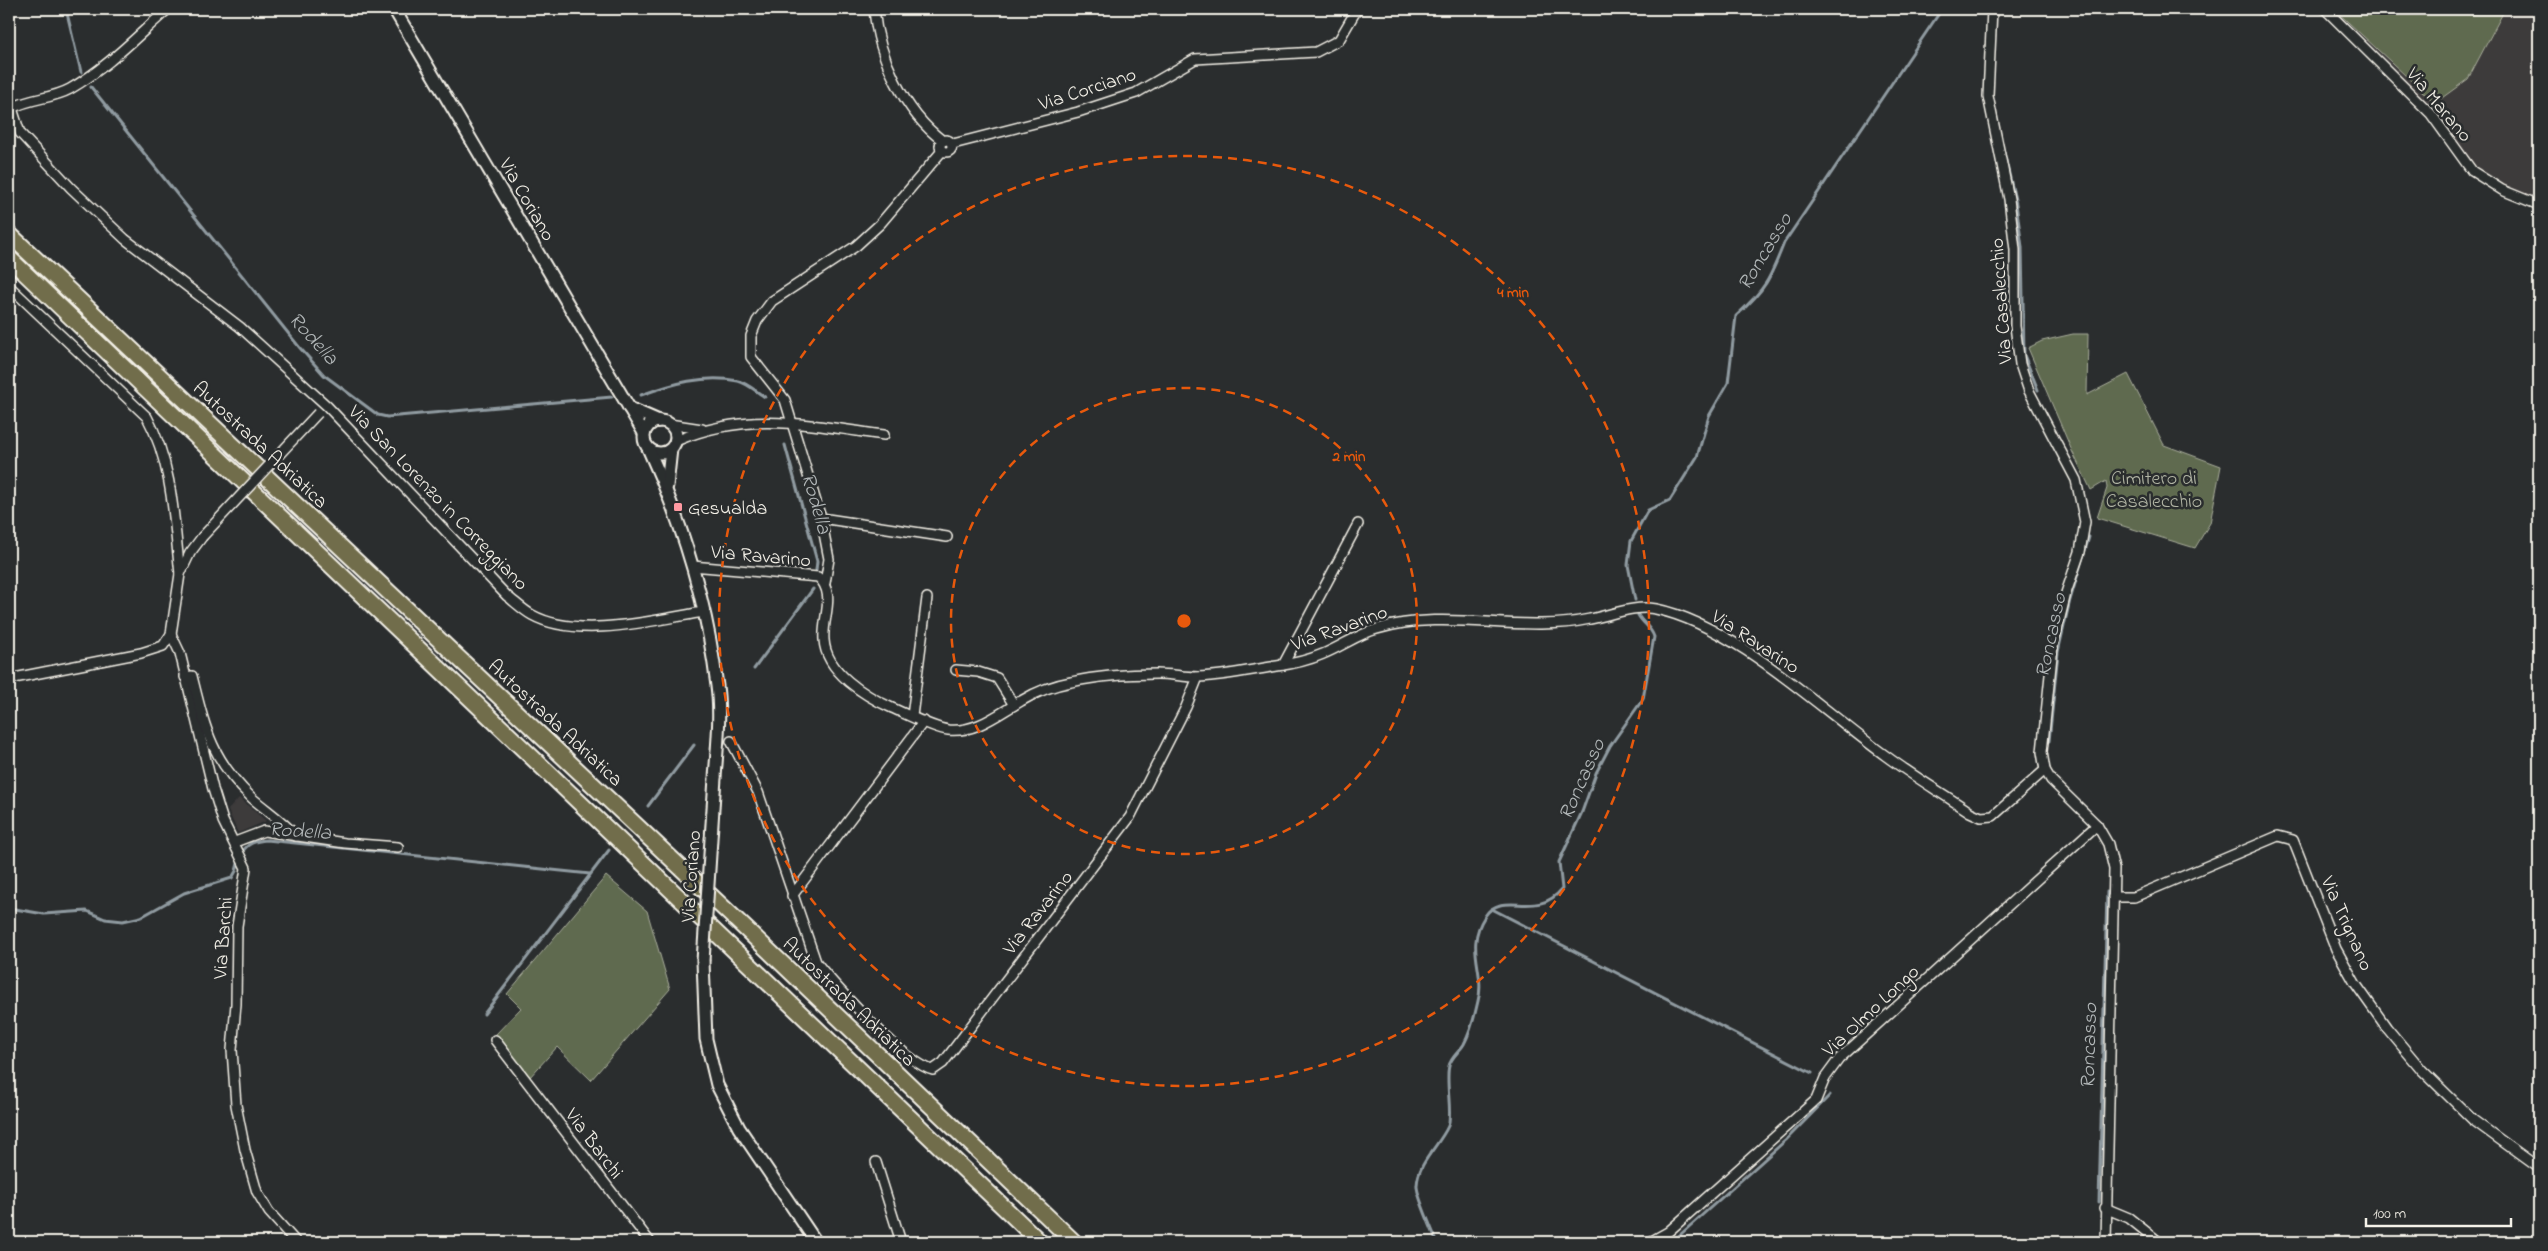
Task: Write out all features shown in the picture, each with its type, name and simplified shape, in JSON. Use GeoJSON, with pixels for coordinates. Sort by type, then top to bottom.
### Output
{"type":"FeatureCollection","features":[{"type":"Feature","properties":{"kind":"highway","name":"Autostrada Adriatica"},"geometry":{"type":"LineString","coordinates":[[9,234],[726,910],[1074,1242]]}},
{"type":"Feature","properties":{"kind":"highway","name":"Autostrada Adriatica"},"geometry":{"type":"LineString","coordinates":[[9,258],[1040,1242]]}},
{"type":"Feature","properties":{"kind":"main road","name":"Via Coriano"},"geometry":{"type":"LineString","coordinates":[[394,9],[644,433]]}},
{"type":"Feature","properties":{"kind":"main road"},"geometry":{"type":"LineString","coordinates":[[629,408],[664,422],[675,431],[673,445],[656,453],[648,448],[644,433],[650,425],[664,422]]}},
{"type":"Feature","properties":{"kind":"main road","name":"Via Coriano"},"geometry":{"type":"LineString","coordinates":[[666,488],[673,445]]}},
{"type":"Feature","properties":{"kind":"main road","name":"Via Coriano"},"geometry":{"type":"LineString","coordinates":[[648,448],[666,488],[692,566],[704,612],[718,687],[718,738],[703,961],[706,1039],[717,1085],[739,1128],[816,1242]]}},
{"type":"Feature","properties":{"kind":"street","name":"Via San Lorenzo in Correggiano"},"geometry":{"type":"LineString","coordinates":[[168,9],[101,68],[69,89],[10,107],[20,133],[71,188],[125,239],[240,327],[327,406],[507,596],[533,615],[558,624],[585,627],[704,612]]}},
{"type":"Feature","properties":{"kind":"street"},"geometry":{"type":"LineString","coordinates":[[874,9],[876,31],[889,73],[932,132],[952,144]]}},
{"type":"Feature","properties":{"kind":"street","name":"Via Corciano"},"geometry":{"type":"LineString","coordinates":[[942,150],[950,151],[952,144],[1078,112],[1136,93],[1195,59],[1316,52],[1339,40],[1357,9]]}},
{"type":"Feature","properties":{"kind":"street","name":"Via Casalecchio"},"geometry":{"type":"LineString","coordinates":[[1992,9],[1988,96],[2009,199],[2015,250],[2015,326],[2020,364],[2029,391],[2076,480],[2082,501],[2084,522],[2080,552],[2066,593],[2052,646],[2042,752],[2045,770]]}},
{"type":"Feature","properties":{"kind":"street","name":"Via Marano"},"geometry":{"type":"LineString","coordinates":[[2325,9],[2431,114],[2472,171],[2502,190],[2539,205]]}},
{"type":"Feature","properties":{"kind":"street"},"geometry":{"type":"LineString","coordinates":[[825,583],[829,559],[821,518],[785,400],[751,357],[750,336],[757,321],[772,302],[856,246],[880,224],[942,150],[940,145],[943,140]]}},
{"type":"Feature","properties":{"kind":"street","name":"Via San Lorenzo in Correggiano"},"geometry":{"type":"LineString","coordinates":[[9,286],[147,417],[158,436],[168,479],[180,574],[171,634]]}},
{"type":"Feature","properties":{"kind":"street","name":"Via San Lorenzo in Correggiano"},"geometry":{"type":"LineString","coordinates":[[180,574],[190,552],[202,537],[327,406]]}},
{"type":"Feature","properties":{"kind":"street"},"geometry":{"type":"LineString","coordinates":[[673,445],[702,430],[768,421],[884,436]]}},
{"type":"Feature","properties":{"kind":"street"},"geometry":{"type":"LineString","coordinates":[[664,422],[702,430]]}},
{"type":"Feature","properties":{"kind":"street"},"geometry":{"type":"LineString","coordinates":[[821,518],[947,536]]}},
{"type":"Feature","properties":{"kind":"street","name":"Via Ravarino"},"geometry":{"type":"LineString","coordinates":[[1283,665],[1358,524]]}},
{"type":"Feature","properties":{"kind":"street","name":"Via Ravarino"},"geometry":{"type":"LineString","coordinates":[[692,566],[818,576],[825,583],[828,600],[823,639],[833,666],[869,695],[943,730],[960,730],[993,718],[1014,705],[1052,687],[1073,681],[1128,675],[1198,677],[1283,665],[1320,655],[1374,629],[1415,620],[1558,623],[1589,620],[1628,610],[1653,608],[1683,618],[1719,634],[1784,679],[1886,757],[1970,812],[1981,817],[1993,816],[2045,770]]}},
{"type":"Feature","properties":{"kind":"street"},"geometry":{"type":"LineString","coordinates":[[912,716],[927,598]]}},
{"type":"Feature","properties":{"kind":"street"},"geometry":{"type":"LineString","coordinates":[[9,680],[141,653],[163,646],[171,634]]}},
{"type":"Feature","properties":{"kind":"street","name":"Via Barchi"},"geometry":{"type":"LineString","coordinates":[[171,634],[180,653],[213,789],[224,820],[246,868],[236,926],[236,1004],[232,1050],[236,1105],[248,1165],[257,1192],[269,1212],[296,1242]]}},
{"type":"Feature","properties":{"kind":"street"},"geometry":{"type":"LineString","coordinates":[[956,670],[978,672],[997,678],[1014,705]]}},
{"type":"Feature","properties":{"kind":"street"},"geometry":{"type":"LineString","coordinates":[[185,677],[192,676],[210,741],[227,770],[252,798],[296,836]]}},
{"type":"Feature","properties":{"kind":"street","name":"Via Ravarino"},"geometry":{"type":"LineString","coordinates":[[792,896],[816,962],[901,1049],[925,1068],[933,1070],[943,1063],[1112,844],[1138,805],[1186,707],[1198,677]]}},
{"type":"Feature","properties":{"kind":"street"},"geometry":{"type":"LineString","coordinates":[[792,896],[924,720]]}},
{"type":"Feature","properties":{"kind":"street"},"geometry":{"type":"LineString","coordinates":[[731,741],[758,792],[792,896]]}},
{"type":"Feature","properties":{"kind":"street"},"geometry":{"type":"LineString","coordinates":[[2045,770],[2051,780],[2072,804],[2097,825],[2108,844],[2112,861],[2113,896],[2105,1208],[2106,1242]]}},
{"type":"Feature","properties":{"kind":"street","name":"Via Olmo Longo"},"geometry":{"type":"LineString","coordinates":[[1650,1242],[1668,1232],[1816,1100],[1825,1078],[1839,1059],[2097,825]]}},
{"type":"Feature","properties":{"kind":"street"},"geometry":{"type":"LineString","coordinates":[[237,846],[264,831],[344,843],[398,847]]}},
{"type":"Feature","properties":{"kind":"street","name":"Via Trignano"},"geometry":{"type":"LineString","coordinates":[[2113,896],[2134,897],[2278,836],[2293,840],[2336,949],[2355,983],[2387,1028],[2422,1070],[2473,1120],[2539,1168]]}},
{"type":"Feature","properties":{"kind":"street","name":"Via Barchi"},"geometry":{"type":"LineString","coordinates":[[495,1040],[650,1242]]}},
{"type":"Feature","properties":{"kind":"street"},"geometry":{"type":"LineString","coordinates":[[876,1162],[901,1242]]}},
{"type":"Feature","properties":{"kind":"street"},"geometry":{"type":"LineString","coordinates":[[2105,1208],[2129,1218],[2159,1242]]}},
{"type":"Feature","properties":{"kind":"shaded area"},"geometry":{"type":"Polygon","coordinates":[[[2332,9],[2539,9],[2539,200],[2493,180],[2473,167],[2438,115],[2365,45],[2332,9]]]}},
{"type":"Feature","properties":{"kind":"shaded area"},"geometry":{"type":"Polygon","coordinates":[[[239,798],[266,821],[238,833],[228,810],[239,798]]]}},
{"type":"Feature","properties":{"kind":"green space"},"geometry":{"type":"Polygon","coordinates":[[[2334,9],[2467,9],[2474,14],[2488,9],[2505,9],[2468,79],[2435,103],[2334,9]]]}},
{"type":"Feature","properties":{"kind":"green space","name":"Cimitero di Casalecchio"},"geometry":{"type":"Polygon","coordinates":[[[2073,334],[2088,334],[2087,395],[2128,374],[2164,445],[2221,466],[2210,523],[2195,548],[2097,518],[2107,488],[2106,481],[2091,490],[2072,451],[2028,348],[2042,341],[2073,334]]]}},
{"type":"Feature","properties":{"kind":"green space"},"geometry":{"type":"Polygon","coordinates":[[[606,876],[647,911],[670,989],[591,1080],[557,1047],[529,1078],[495,1035],[521,1008],[507,994],[606,876]]]}},
{"type":"Feature","properties":{"kind":"waterway","name":"Rodella"},"geometry":{"type":"LineString","coordinates":[[66,9],[81,72]]}},
{"type":"Feature","properties":{"kind":"waterway","name":"Roncasso"},"geometry":{"type":"LineString","coordinates":[[1635,600],[1628,565],[1631,541],[1648,510],[1670,500],[1697,457],[1709,416],[1728,383],[1736,316],[1761,291],[1775,266],[1784,243],[1942,9]]}},
{"type":"Feature","properties":{"kind":"waterway","name":"Rodella"},"geometry":{"type":"LineString","coordinates":[[91,87],[300,348],[324,375],[378,415],[387,417],[612,397]]}},
{"type":"Feature","properties":{"kind":"waterway","name":"Roncasso"},"geometry":{"type":"LineString","coordinates":[[2004,152],[2016,204],[2022,247],[2024,355],[2038,390]]}},
{"type":"Feature","properties":{"kind":"waterway","name":"Rodella"},"geometry":{"type":"LineString","coordinates":[[641,395],[688,381],[725,379],[741,382],[765,397]]}},
{"type":"Feature","properties":{"kind":"waterway","name":"Rodella"},"geometry":{"type":"LineString","coordinates":[[785,445],[817,561],[816,570]]}},
{"type":"Feature","properties":{"kind":"waterway","name":"Roncasso"},"geometry":{"type":"LineString","coordinates":[[2049,741],[2058,652],[2070,600],[2089,537]]}},
{"type":"Feature","properties":{"kind":"waterway","name":"Rodella"},"geometry":{"type":"LineString","coordinates":[[754,669],[813,589]]}},
{"type":"Feature","properties":{"kind":"waterway","name":"Roncasso"},"geometry":{"type":"LineString","coordinates":[[1437,1242],[1417,1190],[1418,1177],[1425,1161],[1448,1126],[1449,1066],[1464,1044],[1476,1012],[1480,990],[1476,949],[1479,928],[1485,916],[1492,908],[1510,904],[1542,903],[1552,898],[1562,889],[1559,862],[1582,812],[1596,773],[1610,746],[1643,699],[1654,637],[1638,615]]}},
{"type":"Feature","properties":{"kind":"waterway","name":"Rodella"},"geometry":{"type":"LineString","coordinates":[[648,806],[694,745]]}},
{"type":"Feature","properties":{"kind":"waterway","name":"Rodella"},"geometry":{"type":"LineString","coordinates":[[241,854],[252,843],[267,840],[590,874]]}},
{"type":"Feature","properties":{"kind":"waterway","name":"Rodella"},"geometry":{"type":"LineString","coordinates":[[484,1014],[609,850]]}},
{"type":"Feature","properties":{"kind":"waterway","name":"Rodella"},"geometry":{"type":"LineString","coordinates":[[9,908],[44,914],[87,911],[105,919],[123,921],[141,917],[184,893],[232,878],[239,860]]}},
{"type":"Feature","properties":{"kind":"waterway","name":"Roncasso"},"geometry":{"type":"LineString","coordinates":[[2099,1202],[2107,892]]}},
{"type":"Feature","properties":{"kind":"waterway","name":"Roncasso"},"geometry":{"type":"LineString","coordinates":[[1492,909],[1812,1073]]}},
{"type":"Feature","properties":{"kind":"waterway","name":"Roncasso"},"geometry":{"type":"LineString","coordinates":[[1672,1242],[1786,1140],[1830,1095]]}},
{"type":"Feature","properties":{"kind":"place","name":"Gesualda"},"geometry":{"type":"Point","coordinates":[678,507]}}]}
